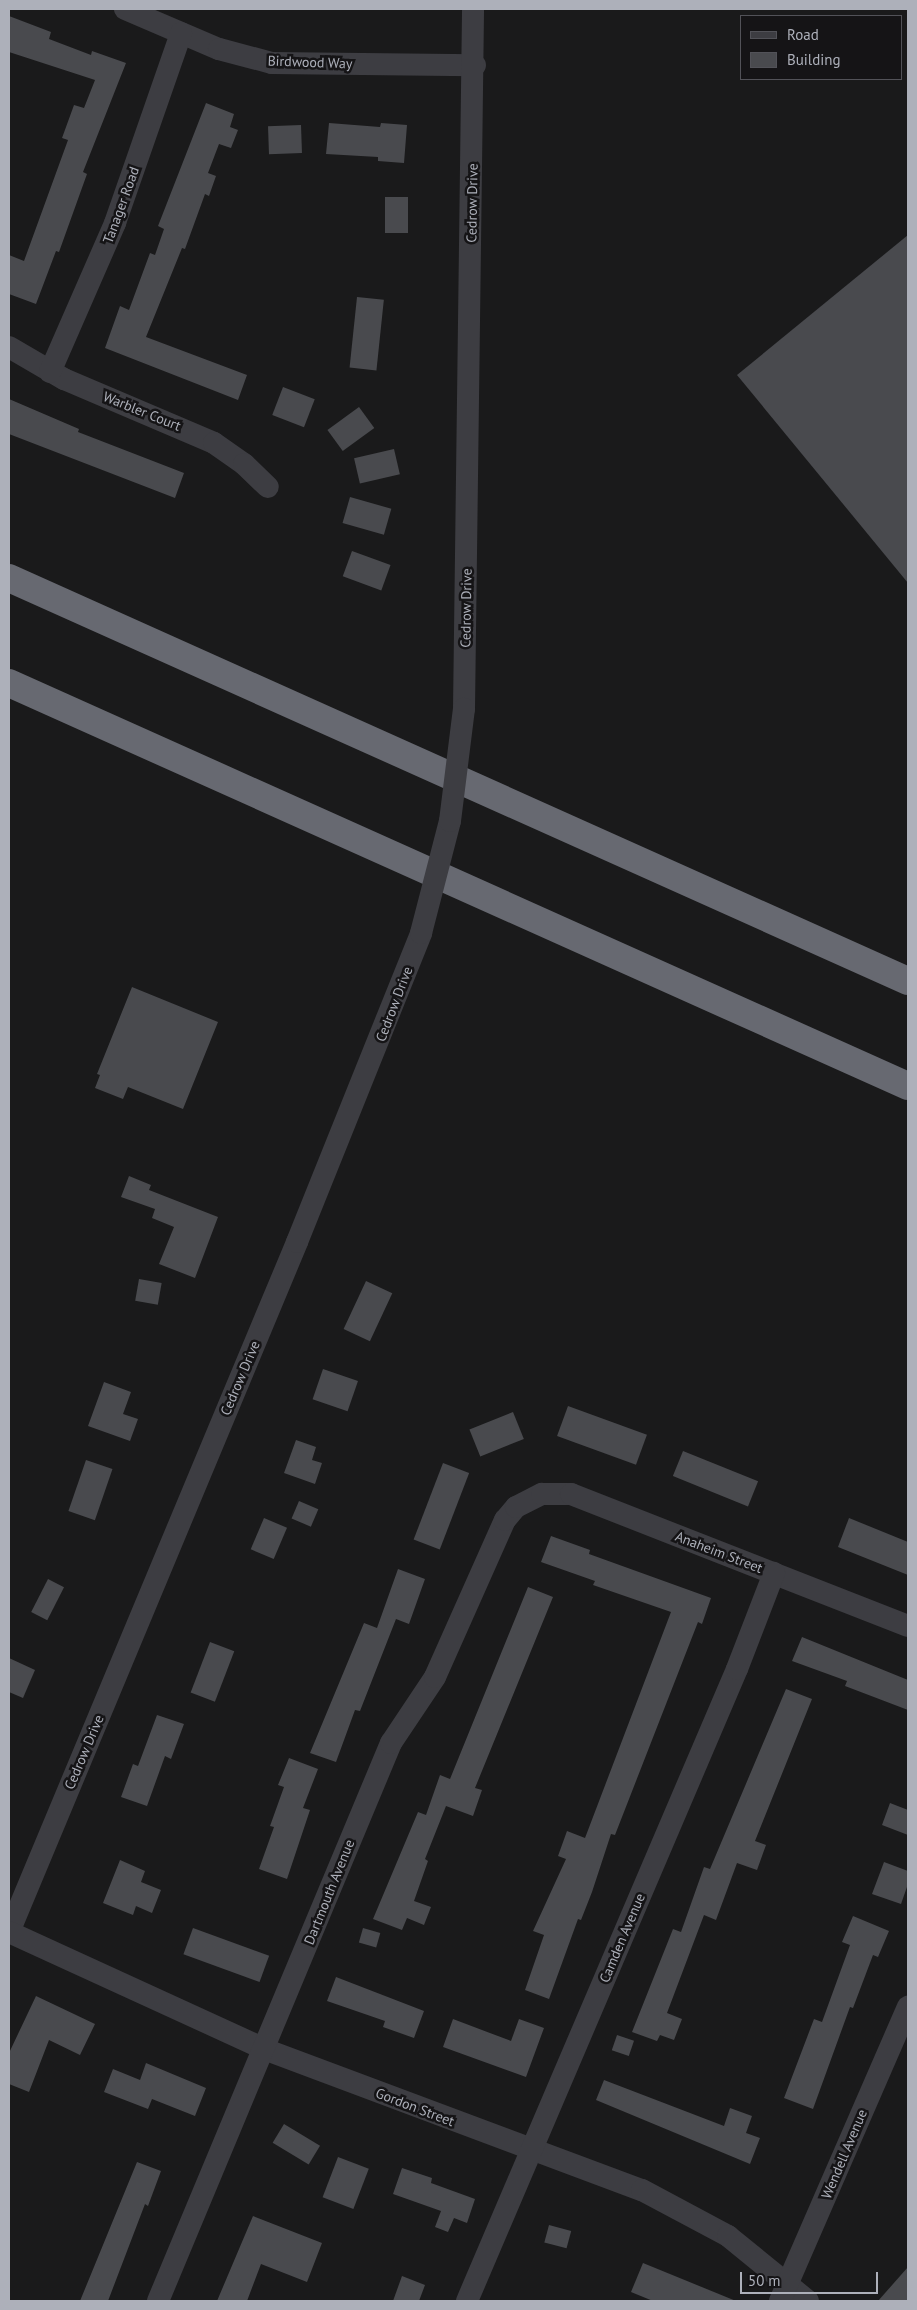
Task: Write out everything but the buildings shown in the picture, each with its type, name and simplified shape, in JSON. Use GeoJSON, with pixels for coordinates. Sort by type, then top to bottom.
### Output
{"type":"FeatureCollection","features":[{"type":"Feature","properties":{"kind":"highway"},"geometry":{"type":"LineString","coordinates":[[9,578],[908,981]]}},
{"type":"Feature","properties":{"kind":"highway"},"geometry":{"type":"LineString","coordinates":[[9,683],[908,1086]]}},
{"type":"Feature","properties":{"kind":"street","name":"Birdwood Way"},"geometry":{"type":"LineString","coordinates":[[125,9],[219,49],[272,63],[474,65]]}},
{"type":"Feature","properties":{"kind":"street","name":"Cedrow Drive"},"geometry":{"type":"LineString","coordinates":[[9,1932],[297,1242],[420,933],[450,821],[464,709],[474,65],[473,9]]}},
{"type":"Feature","properties":{"kind":"street","name":"Tanager Road"},"geometry":{"type":"LineString","coordinates":[[50,372],[115,223],[181,33]]}},
{"type":"Feature","properties":{"kind":"street","name":"Warbler Court"},"geometry":{"type":"LineString","coordinates":[[9,347],[50,372],[214,442],[244,464],[268,487]]}},
{"type":"Feature","properties":{"kind":"street","name":"Anaheim Street"},"geometry":{"type":"LineString","coordinates":[[528,1499],[542,1494],[572,1494],[908,1626]]}},
{"type":"Feature","properties":{"kind":"street","name":"Dartmouth Avenue"},"geometry":{"type":"LineString","coordinates":[[158,2301],[391,1743],[435,1678],[505,1520],[528,1499]]}},
{"type":"Feature","properties":{"kind":"street","name":"Camden Avenue"},"geometry":{"type":"LineString","coordinates":[[467,2301],[737,1669],[774,1573]]}},
{"type":"Feature","properties":{"kind":"street","name":"Gordon Street"},"geometry":{"type":"LineString","coordinates":[[9,1932],[264,2049],[532,2151],[642,2190],[728,2236],[784,2292],[808,2301]]}},
{"type":"Feature","properties":{"kind":"street","name":"Wendell Avenue"},"geometry":{"type":"LineString","coordinates":[[784,2292],[908,2007]]}}]}
